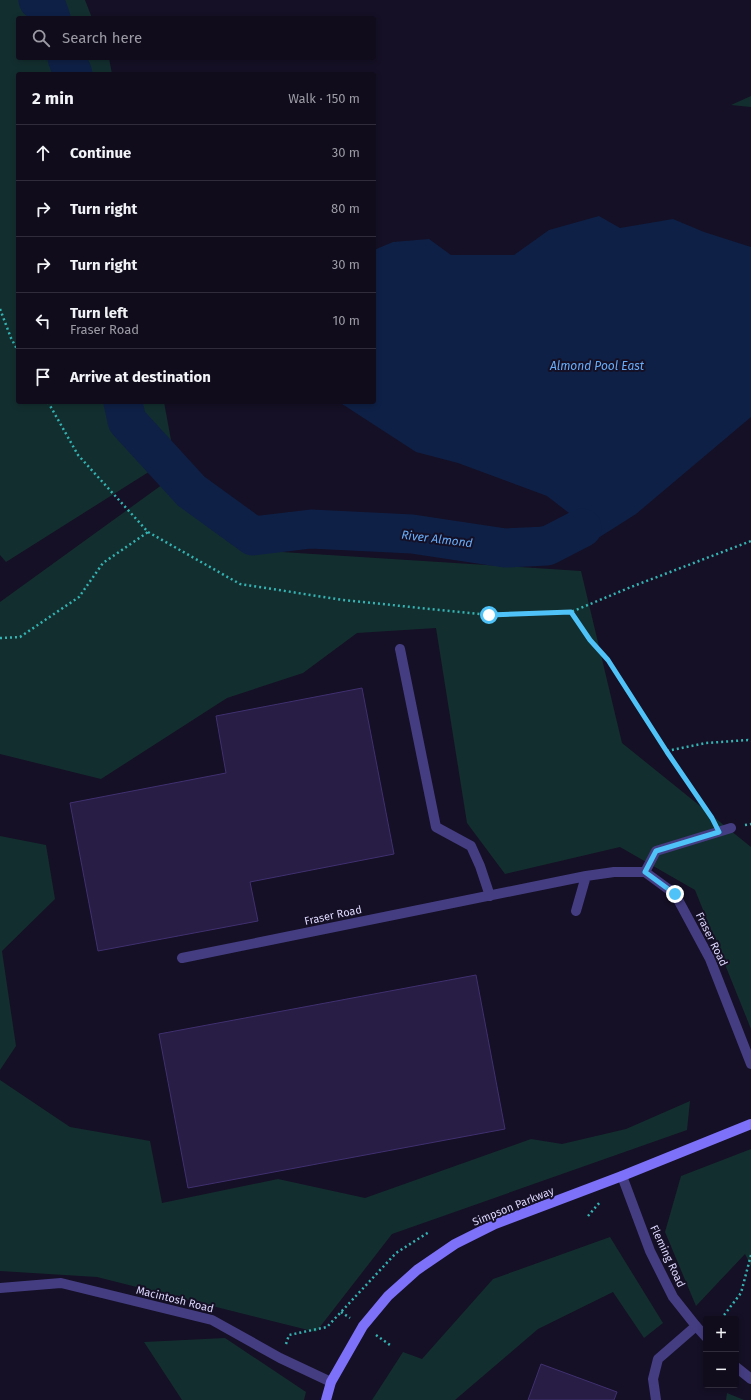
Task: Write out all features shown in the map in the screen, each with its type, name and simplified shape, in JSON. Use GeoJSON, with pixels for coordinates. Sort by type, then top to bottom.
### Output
{"type":"FeatureCollection","features":[{"type":"Feature","properties":{"kind":"main road","name":"Simpson Parkway"},"geometry":{"type":"LineString","coordinates":[[326,1400],[331,1382],[363,1326],[388,1296],[417,1270],[455,1244],[495,1224],[622,1176],[751,1124]]}},
{"type":"Feature","properties":{"kind":"street"},"geometry":{"type":"LineString","coordinates":[[400,649],[436,827],[471,846],[480,866],[490,896]]}},
{"type":"Feature","properties":{"kind":"street"},"geometry":{"type":"LineString","coordinates":[[645,872],[656,851],[731,828]]}},
{"type":"Feature","properties":{"kind":"street","name":"Fraser Road"},"geometry":{"type":"LineString","coordinates":[[182,958],[586,876],[614,872],[645,872],[675,894],[710,959],[751,1064]]}},
{"type":"Feature","properties":{"kind":"street"},"geometry":{"type":"LineString","coordinates":[[576,912],[586,876]]}},
{"type":"Feature","properties":{"kind":"street","name":"Fleming Road"},"geometry":{"type":"LineString","coordinates":[[622,1176],[650,1251],[673,1297],[703,1334]]}},
{"type":"Feature","properties":{"kind":"street","name":"Macintosh Road"},"geometry":{"type":"LineString","coordinates":[[0,1288],[61,1283],[212,1320],[280,1358],[331,1382]]}},
{"type":"Feature","properties":{"kind":"street"},"geometry":{"type":"LineString","coordinates":[[656,1400],[653,1378],[658,1359],[696,1326]]}},
{"type":"Feature","properties":{"kind":"street"},"geometry":{"type":"LineString","coordinates":[[739,1369],[751,1378]]}},
{"type":"Feature","properties":{"kind":"path"},"geometry":{"type":"LineString","coordinates":[[0,309],[11,338],[16,347]]}},
{"type":"Feature","properties":{"kind":"path"},"geometry":{"type":"LineString","coordinates":[[49,404],[78,455],[148,532],[240,584],[343,600],[489,615],[571,612],[631,587],[751,542]]}},
{"type":"Feature","properties":{"kind":"path"},"geometry":{"type":"LineString","coordinates":[[0,638],[20,637],[79,597],[103,563],[148,532]]}},
{"type":"Feature","properties":{"kind":"path"},"geometry":{"type":"LineString","coordinates":[[571,612],[590,640],[608,660],[667,752],[712,818],[719,832]]}},
{"type":"Feature","properties":{"kind":"path"},"geometry":{"type":"LineString","coordinates":[[667,752],[706,743],[751,741]]}},
{"type":"Feature","properties":{"kind":"path"},"geometry":{"type":"LineString","coordinates":[[280,1358],[289,1335],[327,1327],[396,1253],[429,1232]]}},
{"type":"Feature","properties":{"kind":"path"},"geometry":{"type":"LineString","coordinates":[[723,1316],[741,1293],[751,1255]]}},
{"type":"Feature","properties":{"kind":"green space"},"geometry":{"type":"Polygon","coordinates":[[[0,0],[85,0],[91,16],[16,16],[16,60],[109,60],[112,72],[16,72],[16,404],[164,404],[174,456],[6,562],[0,555],[0,0]]]}},
{"type":"Feature","properties":{"kind":"green space"},"geometry":{"type":"Polygon","coordinates":[[[751,96],[751,107],[731,105],[751,96]]]}},
{"type":"Feature","properties":{"kind":"green space"},"geometry":{"type":"Polygon","coordinates":[[[170,479],[251,550],[581,571],[622,743],[751,847],[751,1029],[695,890],[620,847],[505,874],[467,823],[436,628],[357,633],[303,673],[227,698],[101,779],[0,754],[0,602],[170,479]]]}},
{"type":"Feature","properties":{"kind":"green space"},"geometry":{"type":"Polygon","coordinates":[[[0,836],[46,845],[55,899],[2,951],[16,1046],[0,1070],[0,836]]]}},
{"type":"Feature","properties":{"kind":"green space"},"geometry":{"type":"Polygon","coordinates":[[[0,1080],[70,1127],[150,1141],[162,1203],[278,1179],[365,1198],[531,1139],[562,1144],[626,1129],[690,1101],[687,1130],[392,1234],[316,1332],[97,1277],[0,1271],[0,1080]]]}},
{"type":"Feature","properties":{"kind":"green space"},"geometry":{"type":"Polygon","coordinates":[[[751,1149],[751,1266],[745,1254],[696,1306],[665,1232],[681,1176],[751,1149]]]}},
{"type":"Feature","properties":{"kind":"green space"},"geometry":{"type":"Polygon","coordinates":[[[610,1237],[663,1323],[644,1338],[613,1292],[538,1329],[455,1400],[372,1400],[403,1352],[422,1359],[493,1279],[610,1237]]]}},
{"type":"Feature","properties":{"kind":"green space"},"geometry":{"type":"Polygon","coordinates":[[[225,1338],[306,1392],[304,1400],[182,1400],[144,1342],[225,1338]]]}},
{"type":"Feature","properties":{"kind":"green space"},"geometry":{"type":"Polygon","coordinates":[[[727,1393],[744,1400],[726,1400],[727,1393]]]}},
{"type":"Feature","properties":{"kind":"water","name":"Almond Pool East"},"geometry":{"type":"Polygon","coordinates":[[[599,216],[620,228],[673,219],[704,232],[751,247],[751,417],[636,514],[576,552],[540,559],[527,530],[548,525],[569,513],[547,496],[458,463],[416,452],[342,404],[376,404],[376,249],[393,242],[429,239],[451,255],[514,255],[549,230],[599,216]]]}},
{"type":"Feature","properties":{"kind":"building"},"geometry":{"type":"Polygon","coordinates":[[[362,688],[394,854],[250,882],[258,921],[98,951],[70,803],[226,773],[216,716],[362,688]]]}},
{"type":"Feature","properties":{"kind":"building"},"geometry":{"type":"Polygon","coordinates":[[[476,975],[505,1129],[188,1188],[159,1034],[476,975]]]}},
{"type":"Feature","properties":{"kind":"building"},"geometry":{"type":"Polygon","coordinates":[[[541,1364],[617,1392],[614,1400],[528,1400],[541,1364]]]}},
{"type":"Feature","properties":{"kind":"waterway","name":"River Almond"},"geometry":{"type":"LineString","coordinates":[[38,0],[47,7],[50,16]]}},
{"type":"Feature","properties":{"kind":"waterway","name":"River Almond"},"geometry":{"type":"LineString","coordinates":[[68,60],[72,72]]}},
{"type":"Feature","properties":{"kind":"waterway","name":"River Almond"},"geometry":{"type":"LineString","coordinates":[[123,404],[127,421],[191,491],[253,536],[311,529],[412,534],[505,548],[547,546],[582,528]]}},
{"type":"Feature","properties":{"kind":"route"},"geometry":{"type":"LineString","coordinates":[[489,615],[571,612],[590,640],[608,660],[667,752],[712,818],[719,832],[656,851],[645,872],[675,894]]}}]}
